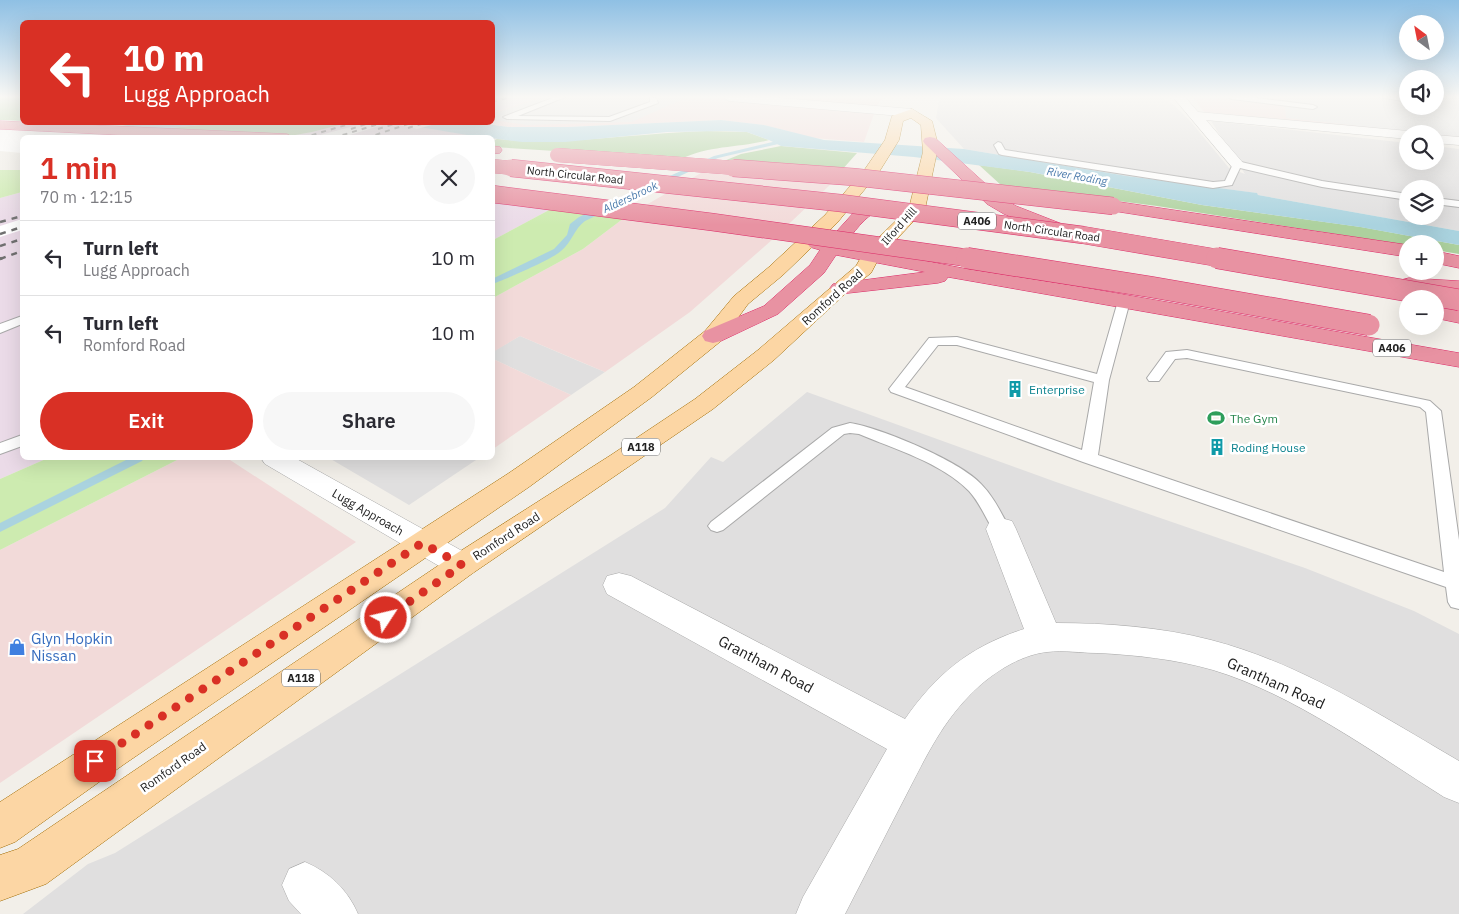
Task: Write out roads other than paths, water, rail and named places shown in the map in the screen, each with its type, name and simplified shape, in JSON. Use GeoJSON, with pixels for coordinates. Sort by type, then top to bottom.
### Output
{"type":"FeatureCollection","features":[{"type":"Feature","properties":{"kind":"highway","name":"A406"},"geometry":{"type":"LineString","coordinates":[[930,141],[986,194],[1010,210],[1056,228]]}},
{"type":"Feature","properties":{"kind":"highway"},"geometry":{"type":"LineString","coordinates":[[545,154],[854,177],[956,187],[1113,206],[1399,250]]}},
{"type":"Feature","properties":{"kind":"highway","name":"North Circular Road"},"geometry":{"type":"LineString","coordinates":[[495,166],[840,203],[1083,235],[1459,300]]}},
{"type":"Feature","properties":{"kind":"highway","name":"North Circular Road"},"geometry":{"type":"LineString","coordinates":[[495,179],[811,215],[1106,254],[1265,280],[1399,305]]}},
{"type":"Feature","properties":{"kind":"highway","name":"A406"},"geometry":{"type":"LineString","coordinates":[[495,194],[722,222],[905,248],[1206,295],[1369,325],[1459,345]]}},
{"type":"Feature","properties":{"kind":"highway"},"geometry":{"type":"LineString","coordinates":[[713,336],[770,310],[817,269],[831,248],[869,208],[881,206],[917,209]]}},
{"type":"Feature","properties":{"kind":"highway","name":"A406"},"geometry":{"type":"LineString","coordinates":[[917,209],[1056,228],[1375,281],[1459,288]]}},
{"type":"Feature","properties":{"kind":"highway","name":"A406"},"geometry":{"type":"LineString","coordinates":[[810,241],[831,248],[967,275],[1459,360]]}},
{"type":"Feature","properties":{"kind":"highway"},"geometry":{"type":"LineString","coordinates":[[1444,259],[1459,262]]}},
{"type":"Feature","properties":{"kind":"highway","name":"A406"},"geometry":{"type":"LineString","coordinates":[[840,288],[967,275]]}},
{"type":"Feature","properties":{"kind":"highway"},"geometry":{"type":"LineString","coordinates":[[1444,314],[1459,317]]}},
{"type":"Feature","properties":{"kind":"main road"},"geometry":{"type":"LineString","coordinates":[[0,827],[422,543],[519,480],[643,392],[713,336],[741,300],[810,241],[855,193],[872,172],[892,140]]}},
{"type":"Feature","properties":{"kind":"main road","name":"Ilford Hill"},"geometry":{"type":"LineString","coordinates":[[871,256],[917,209],[930,152],[930,141]]}},
{"type":"Feature","properties":{"kind":"main road","name":"Romford Road"},"geometry":{"type":"LineString","coordinates":[[0,878],[30,868],[462,565],[621,462],[704,404],[766,355],[840,288],[864,269],[871,256]]}},
{"type":"Feature","properties":{"kind":"street"},"geometry":{"type":"LineString","coordinates":[[1216,140],[1237,164]]}},
{"type":"Feature","properties":{"kind":"street"},"geometry":{"type":"LineString","coordinates":[[1444,140],[1459,142]]}},
{"type":"Feature","properties":{"kind":"street","name":"Lugg Approach"},"geometry":{"type":"LineString","coordinates":[[278,460],[462,565]]}},
{"type":"Feature","properties":{"kind":"street"},"geometry":{"type":"LineString","coordinates":[[1001,529],[1044,638]]}},
{"type":"Feature","properties":{"kind":"street","name":"Grantham Road"},"geometry":{"type":"LineString","coordinates":[[619,585],[913,743]]}},
{"type":"Feature","properties":{"kind":"street","name":"Grantham Road"},"geometry":{"type":"LineString","coordinates":[[820,914],[913,743],[935,708],[958,682],[982,664],[1011,648],[1044,638],[1117,639],[1189,650],[1227,660],[1264,674],[1310,696],[1459,783]]}},
{"type":"Feature","properties":{"kind":"lane"},"geometry":{"type":"LineString","coordinates":[[998,145],[1002,152],[1214,185],[1228,183],[1237,164],[1275,175],[1350,190],[1399,196]]}},
{"type":"Feature","properties":{"kind":"lane"},"geometry":{"type":"LineString","coordinates":[[1444,202],[1459,204]]}},
{"type":"Feature","properties":{"kind":"lane"},"geometry":{"type":"LineString","coordinates":[[1090,458],[1102,380],[1124,301]]}},
{"type":"Feature","properties":{"kind":"lane"},"geometry":{"type":"LineString","coordinates":[[0,328],[20,321]]}},
{"type":"Feature","properties":{"kind":"lane"},"geometry":{"type":"LineString","coordinates":[[1102,380],[956,341],[934,341],[896,389],[1090,458],[1456,583]]}},
{"type":"Feature","properties":{"kind":"lane"},"geometry":{"type":"LineString","coordinates":[[1154,378],[1171,355],[1187,354],[1425,404],[1433,410],[1458,602]]}},
{"type":"Feature","properties":{"kind":"lane"},"geometry":{"type":"LineString","coordinates":[[717,526],[838,432],[850,428],[863,430],[930,458],[963,476],[984,498],[1001,529]]}},
{"type":"Feature","properties":{"kind":"lane"},"geometry":{"type":"LineString","coordinates":[[0,450],[20,441]]}},
{"type":"Feature","properties":{"kind":"water"},"geometry":{"type":"Polygon","coordinates":[[[504,140],[589,140],[565,142],[522,142],[504,140]]]}},
{"type":"Feature","properties":{"kind":"water","name":"River Roding"},"geometry":{"type":"Polygon","coordinates":[[[768,140],[823,140],[964,149],[1127,176],[1257,193],[1258,195],[1399,220],[1399,225],[1426,225],[1459,231],[1459,245],[1444,242],[1444,235],[1404,235],[1202,205],[1030,172],[914,157],[781,146],[768,140]]]}},
{"type":"Feature","properties":{"kind":"waterway","name":"Aldersbrook"},"geometry":{"type":"LineString","coordinates":[[495,281],[557,251],[571,235],[573,226],[582,219],[716,157],[785,141]]}},
{"type":"Feature","properties":{"kind":"waterway","name":"Aldersbrook"},"geometry":{"type":"LineString","coordinates":[[0,528],[134,460]]}},
{"type":"Feature","properties":{"kind":"railway"},"geometry":{"type":"LineString","coordinates":[[0,222],[20,217]]}},
{"type":"Feature","properties":{"kind":"railway"},"geometry":{"type":"LineString","coordinates":[[0,234],[20,228]]}},
{"type":"Feature","properties":{"kind":"railway"},"geometry":{"type":"LineString","coordinates":[[0,246],[20,240]]}},
{"type":"Feature","properties":{"kind":"railway"},"geometry":{"type":"LineString","coordinates":[[2,258],[0,259],[20,252]]}},
{"type":"Feature","properties":{"kind":"place","name":"Enterprise"},"geometry":{"type":"Point","coordinates":[1015,389]}},
{"type":"Feature","properties":{"kind":"place","name":"The Gym"},"geometry":{"type":"Point","coordinates":[1216,418]}},
{"type":"Feature","properties":{"kind":"place","name":"Roding House"},"geometry":{"type":"Point","coordinates":[1217,447]}},
{"type":"Feature","properties":{"kind":"place","name":"Glyn Hopkin Nissan"},"geometry":{"type":"Point","coordinates":[17,647]}}]}
